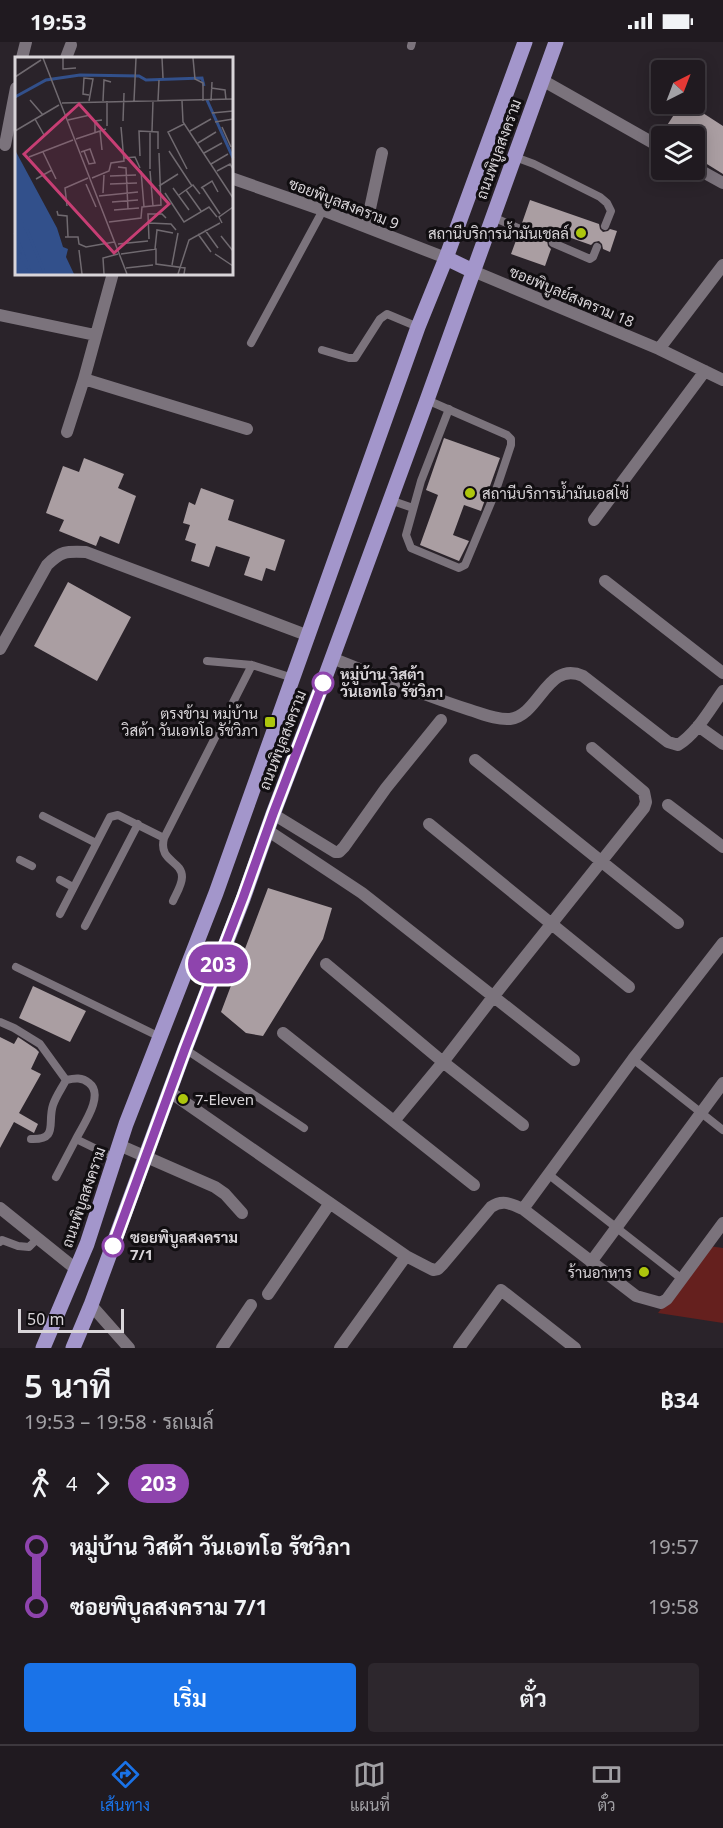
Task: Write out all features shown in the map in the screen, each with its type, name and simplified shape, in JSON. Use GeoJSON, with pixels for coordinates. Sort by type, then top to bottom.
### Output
{"type":"FeatureCollection","features":[{"type":"Feature","properties":{"kind":"main road","name":"ถนนพิบูลสงคราม"},"geometry":{"type":"LineString","coordinates":[[43,1348],[77,1270],[126,1124],[216,893],[418,327],[446,258],[525,42]]}},
{"type":"Feature","properties":{"kind":"main road","name":"ถนนพิบูลสงคราม"},"geometry":{"type":"LineString","coordinates":[[73,1348],[332,658],[556,42]]}},
{"type":"Feature","properties":{"kind":"main road"},"geometry":{"type":"LineString","coordinates":[[446,258],[473,271]]}},
{"type":"Feature","properties":{"kind":"main road"},"geometry":{"type":"LineString","coordinates":[[103,1194],[128,1206]]}},
{"type":"Feature","properties":{"kind":"street"},"geometry":{"type":"LineString","coordinates":[[22,57],[26,42]]}},
{"type":"Feature","properties":{"kind":"street"},"geometry":{"type":"LineString","coordinates":[[66,57],[71,45]]}},
{"type":"Feature","properties":{"kind":"street"},"geometry":{"type":"LineString","coordinates":[[542,80],[651,142]]}},
{"type":"Feature","properties":{"kind":"street"},"geometry":{"type":"LineString","coordinates":[[5,145],[15,100]]}},
{"type":"Feature","properties":{"kind":"street"},"geometry":{"type":"LineString","coordinates":[[366,227],[382,153]]}},
{"type":"Feature","properties":{"kind":"street"},"geometry":{"type":"LineString","coordinates":[[705,173],[723,183]]}},
{"type":"Feature","properties":{"kind":"street","name":"ซอยพิบูลสงคราม 9"},"geometry":{"type":"LineString","coordinates":[[232,178],[323,210],[446,258]]}},
{"type":"Feature","properties":{"kind":"street"},"geometry":{"type":"LineString","coordinates":[[659,349],[723,265]]}},
{"type":"Feature","properties":{"kind":"street","name":"ซอยพิบูลย์สงคราม 18"},"geometry":{"type":"LineString","coordinates":[[473,271],[659,349],[723,380]]}},
{"type":"Feature","properties":{"kind":"street"},"geometry":{"type":"LineString","coordinates":[[67,432],[113,274]]}},
{"type":"Feature","properties":{"kind":"street"},"geometry":{"type":"LineString","coordinates":[[0,315],[95,335]]}},
{"type":"Feature","properties":{"kind":"street"},"geometry":{"type":"LineString","coordinates":[[594,520],[705,371]]}},
{"type":"Feature","properties":{"kind":"street"},"geometry":{"type":"LineString","coordinates":[[84,379],[247,429]]}},
{"type":"Feature","properties":{"kind":"street"},"geometry":{"type":"LineString","coordinates":[[0,649],[47,565],[58,554],[70,551],[86,552],[309,636]]}},
{"type":"Feature","properties":{"kind":"street"},"geometry":{"type":"LineString","coordinates":[[605,581],[723,672]]}},
{"type":"Feature","properties":{"kind":"street"},"geometry":{"type":"LineString","coordinates":[[332,658],[450,704],[500,720],[524,713],[558,676],[574,672],[583,676],[669,742],[678,745],[698,726],[723,691]]}},
{"type":"Feature","properties":{"kind":"street"},"geometry":{"type":"LineString","coordinates":[[273,814],[335,852],[339,852],[386,788],[441,720]]}},
{"type":"Feature","properties":{"kind":"street"},"geometry":{"type":"LineString","coordinates":[[698,726],[723,744]]}},
{"type":"Feature","properties":{"kind":"street"},"geometry":{"type":"LineString","coordinates":[[394,1121],[644,808],[646,797],[644,792],[592,748]]}},
{"type":"Feature","properties":{"kind":"street"},"geometry":{"type":"LineString","coordinates":[[475,760],[678,923]]}},
{"type":"Feature","properties":{"kind":"street"},"geometry":{"type":"LineString","coordinates":[[668,805],[723,846]]}},
{"type":"Feature","properties":{"kind":"street"},"geometry":{"type":"LineString","coordinates":[[429,824],[629,987]]}},
{"type":"Feature","properties":{"kind":"street"},"geometry":{"type":"LineString","coordinates":[[267,830],[308,855],[362,893],[574,1060]]}},
{"type":"Feature","properties":{"kind":"street"},"geometry":{"type":"LineString","coordinates":[[523,1209],[633,1059],[723,943]]}},
{"type":"Feature","properties":{"kind":"street"},"geometry":{"type":"LineString","coordinates":[[326,964],[443,1062],[523,1125]]}},
{"type":"Feature","properties":{"kind":"street"},"geometry":{"type":"LineString","coordinates":[[283,1033],[474,1185]]}},
{"type":"Feature","properties":{"kind":"street"},"geometry":{"type":"LineString","coordinates":[[591,1262],[723,1083]]}},
{"type":"Feature","properties":{"kind":"street"},"geometry":{"type":"LineString","coordinates":[[170,1092],[406,1256],[433,1270],[438,1269],[491,1207],[496,1203],[507,1202],[523,1209],[636,1296],[661,1304],[723,1223]]}},
{"type":"Feature","properties":{"kind":"street"},"geometry":{"type":"LineString","coordinates":[[117,1152],[146,1157],[220,1190],[242,1213]]}},
{"type":"Feature","properties":{"kind":"street"},"geometry":{"type":"LineString","coordinates":[[268,1294],[330,1203]]}},
{"type":"Feature","properties":{"kind":"street"},"geometry":{"type":"LineString","coordinates":[[0,1208],[77,1270]]}},
{"type":"Feature","properties":{"kind":"street"},"geometry":{"type":"LineString","coordinates":[[708,1243],[723,1245]]}},
{"type":"Feature","properties":{"kind":"street"},"geometry":{"type":"LineString","coordinates":[[340,1348],[406,1256]]}},
{"type":"Feature","properties":{"kind":"street"},"geometry":{"type":"LineString","coordinates":[[459,1348],[501,1290],[575,1348]]}},
{"type":"Feature","properties":{"kind":"street"},"geometry":{"type":"LineString","coordinates":[[91,1305],[129,1348]]}},
{"type":"Feature","properties":{"kind":"street"},"geometry":{"type":"LineString","coordinates":[[222,1348],[251,1305]]}},
{"type":"Feature","properties":{"kind":"lane"},"geometry":{"type":"LineString","coordinates":[[515,157],[600,197],[611,211],[605,226]]}},
{"type":"Feature","properties":{"kind":"lane"},"geometry":{"type":"LineString","coordinates":[[251,343],[323,210]]}},
{"type":"Feature","properties":{"kind":"lane"},"geometry":{"type":"LineString","coordinates":[[493,217],[520,229]]}},
{"type":"Feature","properties":{"kind":"lane"},"geometry":{"type":"LineString","coordinates":[[553,243],[590,259],[597,247]]}},
{"type":"Feature","properties":{"kind":"lane"},"geometry":{"type":"LineString","coordinates":[[322,350],[349,358],[355,357],[380,319],[387,314],[418,327]]}},
{"type":"Feature","properties":{"kind":"lane"},"geometry":{"type":"LineString","coordinates":[[427,400],[449,409],[507,435],[511,439],[495,493],[465,565],[459,568],[411,548],[405,535],[421,481],[449,409]]}},
{"type":"Feature","properties":{"kind":"lane"},"geometry":{"type":"LineString","coordinates":[[390,500],[413,508]]}},
{"type":"Feature","properties":{"kind":"lane"},"geometry":{"type":"LineString","coordinates":[[207,661],[252,664],[294,678]]}},
{"type":"Feature","properties":{"kind":"lane"},"geometry":{"type":"LineString","coordinates":[[173,901],[182,875],[181,870],[164,853],[162,847],[164,838],[252,664]]}},
{"type":"Feature","properties":{"kind":"lane"},"geometry":{"type":"LineString","coordinates":[[60,914],[110,817],[118,815],[164,838]]}},
{"type":"Feature","properties":{"kind":"lane"},"geometry":{"type":"LineString","coordinates":[[43,816],[96,843]]}},
{"type":"Feature","properties":{"kind":"lane"},"geometry":{"type":"LineString","coordinates":[[86,926],[138,824]]}},
{"type":"Feature","properties":{"kind":"lane"},"geometry":{"type":"LineString","coordinates":[[20,860],[32,866]]}},
{"type":"Feature","properties":{"kind":"lane"},"geometry":{"type":"LineString","coordinates":[[60,880],[73,886]]}},
{"type":"Feature","properties":{"kind":"lane"},"geometry":{"type":"LineString","coordinates":[[16,967],[160,1037]]}},
{"type":"Feature","properties":{"kind":"lane"},"geometry":{"type":"LineString","coordinates":[[0,1022],[40,1044],[66,1080]]}},
{"type":"Feature","properties":{"kind":"lane"},"geometry":{"type":"LineString","coordinates":[[185,1049],[304,1128]]}},
{"type":"Feature","properties":{"kind":"lane"},"geometry":{"type":"LineString","coordinates":[[633,1059],[723,1130]]}},
{"type":"Feature","properties":{"kind":"lane"},"geometry":{"type":"LineString","coordinates":[[56,1177],[92,1107],[96,1090],[82,1079],[66,1080]]}},
{"type":"Feature","properties":{"kind":"lane"},"geometry":{"type":"LineString","coordinates":[[31,1139],[42,1139],[52,1128],[53,1105],[66,1080]]}},
{"type":"Feature","properties":{"kind":"lane"},"geometry":{"type":"LineString","coordinates":[[76,1139],[117,1152]]}},
{"type":"Feature","properties":{"kind":"lane"},"geometry":{"type":"LineString","coordinates":[[548,1174],[682,1279]]}},
{"type":"Feature","properties":{"kind":"lane"},"geometry":{"type":"LineString","coordinates":[[1,1240],[30,1247],[38,1238]]}},
{"type":"Feature","properties":{"kind":"shaded area"},"geometry":{"type":"Polygon","coordinates":[[[709,1246],[723,1248],[723,1323],[658,1313],[709,1246]]]}},
{"type":"Feature","properties":{"kind":"building"},"geometry":{"type":"Polygon","coordinates":[[[674,114],[704,114],[723,126],[723,174],[705,163],[705,126],[667,126],[674,114]]]}},
{"type":"Feature","properties":{"kind":"building"},"geometry":{"type":"Polygon","coordinates":[[[530,200],[599,224],[603,232],[610,229],[617,231],[610,252],[603,249],[599,241],[591,245],[557,233],[555,237],[547,241],[551,249],[545,266],[511,254],[518,235],[526,231],[522,223],[530,200]]]}},
{"type":"Feature","properties":{"kind":"building"},"geometry":{"type":"Polygon","coordinates":[[[444,438],[500,458],[481,511],[464,505],[453,535],[469,541],[459,561],[420,545],[438,495],[426,490],[444,438]]]}},
{"type":"Feature","properties":{"kind":"building"},"geometry":{"type":"Polygon","coordinates":[[[84,458],[124,474],[118,488],[136,496],[119,544],[100,536],[96,546],[59,531],[64,520],[46,513],[63,466],[79,472],[84,458]]]}},
{"type":"Feature","properties":{"kind":"building"},"geometry":{"type":"Polygon","coordinates":[[[201,488],[234,500],[228,520],[285,540],[275,571],[266,568],[262,581],[244,575],[250,557],[216,546],[209,567],[191,561],[196,544],[185,540],[190,525],[183,523],[189,502],[195,505],[201,488]]]}},
{"type":"Feature","properties":{"kind":"building"},"geometry":{"type":"Polygon","coordinates":[[[68,582],[131,617],[97,681],[34,646],[68,582]]]}},
{"type":"Feature","properties":{"kind":"building"},"geometry":{"type":"Polygon","coordinates":[[[268,888],[332,908],[323,939],[263,1036],[246,1033],[221,1012],[268,888]]]}},
{"type":"Feature","properties":{"kind":"building"},"geometry":{"type":"Polygon","coordinates":[[[33,986],[86,1011],[70,1042],[19,1018],[33,986]]]}},
{"type":"Feature","properties":{"kind":"building"},"geometry":{"type":"Polygon","coordinates":[[[0,1037],[14,1044],[18,1037],[36,1049],[39,1052],[31,1069],[41,1074],[19,1113],[38,1124],[34,1133],[14,1122],[0,1148],[0,1037]]]}},
{"type":"Feature","properties":{"kind":"bus line","name":"203"},"geometry":{"type":"LineString","coordinates":[[113,1246],[323,683]]}},
{"type":"Feature","properties":{"kind":"place","name":"สถานีบริการน้ำมันเชลล์"},"geometry":{"type":"Point","coordinates":[581,233]}},
{"type":"Feature","properties":{"kind":"place","name":"สถานีบริการน้ำมันเอสโซ่"},"geometry":{"type":"Point","coordinates":[470,493]}},
{"type":"Feature","properties":{"kind":"place","name":"หมู่บ้าน วิสต้า วันเอทโอ รัชวิภา"},"geometry":{"type":"Point","coordinates":[323,683]}},
{"type":"Feature","properties":{"kind":"place","name":"ตรงข้าม หมู่บ้าน วิสต้า วันเอทโอ รัชวิภา"},"geometry":{"type":"Point","coordinates":[270,722]}},
{"type":"Feature","properties":{"kind":"place","name":"7-Eleven"},"geometry":{"type":"Point","coordinates":[183,1099]}},
{"type":"Feature","properties":{"kind":"place","name":"ซอยพิบูลสงคราม 7/1"},"geometry":{"type":"Point","coordinates":[113,1246]}},
{"type":"Feature","properties":{"kind":"place","name":"ร้านอาหาร"},"geometry":{"type":"Point","coordinates":[644,1272]}}]}
